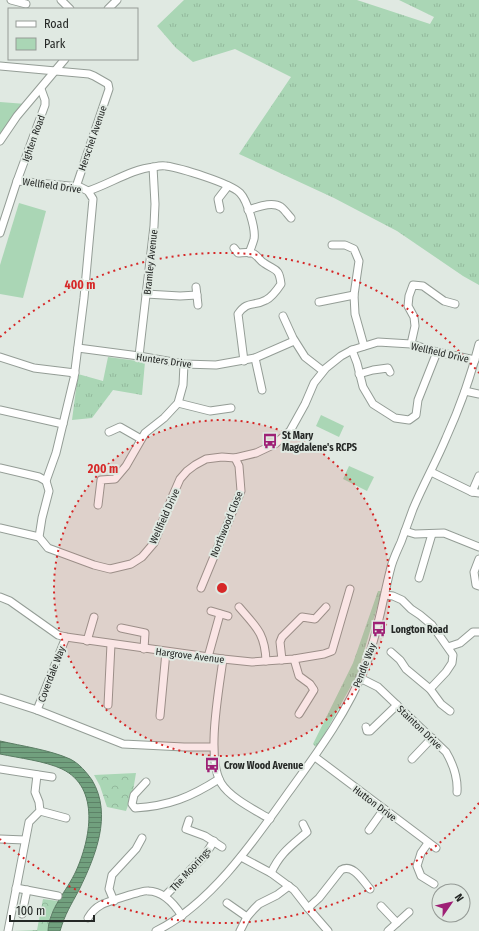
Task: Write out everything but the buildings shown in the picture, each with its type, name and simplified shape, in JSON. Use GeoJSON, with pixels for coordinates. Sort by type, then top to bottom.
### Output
{"type":"FeatureCollection","features":[{"type":"Feature","properties":{"kind":"street"},"geometry":{"type":"LineString","coordinates":[[11,0],[26,4]]}},
{"type":"Feature","properties":{"kind":"street"},"geometry":{"type":"LineString","coordinates":[[61,0],[69,8]]}},
{"type":"Feature","properties":{"kind":"street"},"geometry":{"type":"LineString","coordinates":[[109,8],[118,0]]}},
{"type":"Feature","properties":{"kind":"street"},"geometry":{"type":"LineString","coordinates":[[0,141],[18,116],[64,60]]}},
{"type":"Feature","properties":{"kind":"street"},"geometry":{"type":"LineString","coordinates":[[0,66],[56,71]]}},
{"type":"Feature","properties":{"kind":"street","name":"Herschel Avenue"},"geometry":{"type":"LineString","coordinates":[[56,71],[93,75],[107,84],[109,89],[76,186]]}},
{"type":"Feature","properties":{"kind":"street","name":"Ighten Road"},"geometry":{"type":"LineString","coordinates":[[0,233],[17,181],[45,105],[45,100],[41,89]]}},
{"type":"Feature","properties":{"kind":"street"},"geometry":{"type":"LineString","coordinates":[[88,191],[140,169],[165,166],[196,173],[228,186],[240,193],[252,220],[254,238],[249,253]]}},
{"type":"Feature","properties":{"kind":"street","name":"Bramley Avenue"},"geometry":{"type":"LineString","coordinates":[[139,356],[154,226],[155,204],[152,167]]}},
{"type":"Feature","properties":{"kind":"street","name":"Wellfield Drive"},"geometry":{"type":"LineString","coordinates":[[17,181],[76,186],[88,191],[93,199],[93,215],[84,298],[74,373],[56,453],[46,481],[49,491],[39,537],[48,548],[94,565],[110,569],[131,564],[142,557],[154,543],[180,479],[187,471],[206,459],[222,457],[235,458],[256,453],[275,444],[290,431],[305,404],[314,383],[323,371],[341,356],[352,350],[378,342],[411,344],[437,352],[475,360]]}},
{"type":"Feature","properties":{"kind":"street"},"geometry":{"type":"LineString","coordinates":[[220,209],[218,199],[228,186]]}},
{"type":"Feature","properties":{"kind":"street"},"geometry":{"type":"LineString","coordinates":[[248,210],[260,206],[270,205],[281,207],[290,218]]}},
{"type":"Feature","properties":{"kind":"street"},"geometry":{"type":"LineString","coordinates":[[332,245],[345,245],[354,249],[359,261],[354,295],[355,314],[364,346]]}},
{"type":"Feature","properties":{"kind":"street"},"geometry":{"type":"LineString","coordinates":[[234,248],[238,253],[254,254],[264,264],[275,268],[280,276],[281,284],[277,290],[265,300],[243,307],[238,314],[244,361]]}},
{"type":"Feature","properties":{"kind":"street"},"geometry":{"type":"LineString","coordinates":[[411,344],[415,326],[414,317],[408,306],[409,296],[413,285],[423,286],[444,301],[455,304]]}},
{"type":"Feature","properties":{"kind":"street"},"geometry":{"type":"LineString","coordinates":[[196,287],[198,305]]}},
{"type":"Feature","properties":{"kind":"street"},"geometry":{"type":"LineString","coordinates":[[146,294],[180,296],[197,295]]}},
{"type":"Feature","properties":{"kind":"street"},"geometry":{"type":"LineString","coordinates":[[318,302],[354,295]]}},
{"type":"Feature","properties":{"kind":"street"},"geometry":{"type":"LineString","coordinates":[[283,316],[294,341],[305,357],[323,371]]}},
{"type":"Feature","properties":{"kind":"street","name":"Hunters Drive"},"geometry":{"type":"LineString","coordinates":[[78,348],[184,364],[216,365],[255,358],[294,341]]}},
{"type":"Feature","properties":{"kind":"street","name":"Pendle Way"},"geometry":{"type":"LineString","coordinates":[[156,931],[169,925],[182,916],[209,892],[241,857],[270,819],[342,715],[360,678],[371,648],[385,595],[390,569],[413,509],[446,438],[465,392],[479,344]]}},
{"type":"Feature","properties":{"kind":"street"},"geometry":{"type":"LineString","coordinates":[[352,350],[363,387],[374,404],[395,418],[409,420],[416,415],[418,400],[437,352]]}},
{"type":"Feature","properties":{"kind":"street"},"geometry":{"type":"LineString","coordinates":[[0,357],[34,368],[74,373]]}},
{"type":"Feature","properties":{"kind":"street"},"geometry":{"type":"LineString","coordinates":[[255,358],[262,390]]}},
{"type":"Feature","properties":{"kind":"street"},"geometry":{"type":"LineString","coordinates":[[98,505],[101,480],[115,479],[126,466],[145,432],[164,418],[178,403],[183,385],[184,364]]}},
{"type":"Feature","properties":{"kind":"street"},"geometry":{"type":"LineString","coordinates":[[359,374],[388,368],[390,372]]}},
{"type":"Feature","properties":{"kind":"street"},"geometry":{"type":"LineString","coordinates":[[465,392],[479,394]]}},
{"type":"Feature","properties":{"kind":"street"},"geometry":{"type":"LineString","coordinates":[[178,403],[210,412],[231,408]]}},
{"type":"Feature","properties":{"kind":"street"},"geometry":{"type":"LineString","coordinates":[[0,410],[63,424]]}},
{"type":"Feature","properties":{"kind":"street"},"geometry":{"type":"LineString","coordinates":[[109,432],[120,427],[141,439]]}},
{"type":"Feature","properties":{"kind":"street","name":"Northwood Close"},"geometry":{"type":"LineString","coordinates":[[201,588],[241,491],[239,466],[235,458]]}},
{"type":"Feature","properties":{"kind":"street"},"geometry":{"type":"LineString","coordinates":[[0,468],[39,477],[46,481]]}},
{"type":"Feature","properties":{"kind":"street"},"geometry":{"type":"LineString","coordinates":[[430,472],[474,492],[479,476]]}},
{"type":"Feature","properties":{"kind":"street"},"geometry":{"type":"LineString","coordinates":[[0,528],[39,537]]}},
{"type":"Feature","properties":{"kind":"street"},"geometry":{"type":"LineString","coordinates":[[405,531],[415,534],[444,533],[479,547]]}},
{"type":"Feature","properties":{"kind":"street"},"geometry":{"type":"LineString","coordinates":[[419,578],[432,534]]}},
{"type":"Feature","properties":{"kind":"street"},"geometry":{"type":"LineString","coordinates":[[479,559],[474,572],[476,585],[479,586]]}},
{"type":"Feature","properties":{"kind":"street","name":"Hargrove Avenue"},"geometry":{"type":"LineString","coordinates":[[0,596],[10,601],[58,635],[66,637],[223,659],[266,661],[294,659],[324,654],[332,651],[350,589]]}},
{"type":"Feature","properties":{"kind":"street"},"geometry":{"type":"LineString","coordinates":[[385,595],[402,600],[432,625],[453,654],[452,663],[446,672],[430,689]]}},
{"type":"Feature","properties":{"kind":"street"},"geometry":{"type":"LineString","coordinates":[[239,607],[261,635],[265,646],[266,661]]}},
{"type":"Feature","properties":{"kind":"street"},"geometry":{"type":"LineString","coordinates":[[282,660],[280,642],[286,632],[302,617],[315,619],[326,607]]}},
{"type":"Feature","properties":{"kind":"street"},"geometry":{"type":"LineString","coordinates":[[211,611],[228,616]]}},
{"type":"Feature","properties":{"kind":"street"},"geometry":{"type":"LineString","coordinates":[[208,656],[220,614]]}},
{"type":"Feature","properties":{"kind":"street"},"geometry":{"type":"LineString","coordinates":[[87,641],[94,617]]}},
{"type":"Feature","properties":{"kind":"street"},"geometry":{"type":"LineString","coordinates":[[121,628],[145,632],[144,649]]}},
{"type":"Feature","properties":{"kind":"street"},"geometry":{"type":"LineString","coordinates":[[448,647],[460,643],[473,632],[479,632]]}},
{"type":"Feature","properties":{"kind":"street","name":"Coverdale Way"},"geometry":{"type":"LineString","coordinates":[[37,710],[66,637]]}},
{"type":"Feature","properties":{"kind":"street"},"geometry":{"type":"LineString","coordinates":[[108,705],[111,644]]}},
{"type":"Feature","properties":{"kind":"street"},"geometry":{"type":"LineString","coordinates":[[160,716],[166,652]]}},
{"type":"Feature","properties":{"kind":"street"},"geometry":{"type":"LineString","coordinates":[[391,652],[400,660],[406,669],[430,689],[441,704],[450,711]]}},
{"type":"Feature","properties":{"kind":"street"},"geometry":{"type":"LineString","coordinates":[[223,659],[213,747],[216,770],[221,783],[232,795],[270,819]]}},
{"type":"Feature","properties":{"kind":"street"},"geometry":{"type":"LineString","coordinates":[[294,659],[298,676],[310,684],[314,690],[299,714]]}},
{"type":"Feature","properties":{"kind":"street","name":"Stainton Drive"},"geometry":{"type":"LineString","coordinates":[[360,678],[378,687],[446,752],[452,762],[458,784],[457,792]]}},
{"type":"Feature","properties":{"kind":"street"},"geometry":{"type":"LineString","coordinates":[[0,698],[37,710],[123,744],[213,747]]}},
{"type":"Feature","properties":{"kind":"street"},"geometry":{"type":"LineString","coordinates":[[366,727],[367,731],[370,731],[397,705]]}},
{"type":"Feature","properties":{"kind":"street"},"geometry":{"type":"LineString","coordinates":[[412,759],[432,738]]}},
{"type":"Feature","properties":{"kind":"street","name":"Hutton Drive"},"geometry":{"type":"LineString","coordinates":[[314,757],[436,848]]}},
{"type":"Feature","properties":{"kind":"street"},"geometry":{"type":"LineString","coordinates":[[0,769],[52,777]]}},
{"type":"Feature","properties":{"kind":"street"},"geometry":{"type":"LineString","coordinates":[[38,775],[35,792],[39,802],[40,811]]}},
{"type":"Feature","properties":{"kind":"street"},"geometry":{"type":"LineString","coordinates":[[146,782],[134,795],[132,804],[135,808],[153,807],[184,799],[219,779]]}},
{"type":"Feature","properties":{"kind":"street"},"geometry":{"type":"LineString","coordinates":[[369,830],[384,809]]}},
{"type":"Feature","properties":{"kind":"street"},"geometry":{"type":"LineString","coordinates":[[40,811],[66,818]]}},
{"type":"Feature","properties":{"kind":"street"},"geometry":{"type":"LineString","coordinates":[[8,931],[29,822],[40,811]]}},
{"type":"Feature","properties":{"kind":"street","name":"The Moorings"},"geometry":{"type":"LineString","coordinates":[[189,820],[183,828],[198,833],[222,847]]}},
{"type":"Feature","properties":{"kind":"street"},"geometry":{"type":"LineString","coordinates":[[271,873],[277,860],[287,848],[306,832],[303,824]]}},
{"type":"Feature","properties":{"kind":"street"},"geometry":{"type":"LineString","coordinates":[[114,900],[109,889],[112,875],[136,848],[142,838]]}},
{"type":"Feature","properties":{"kind":"street"},"geometry":{"type":"LineString","coordinates":[[0,839],[25,840]]}},
{"type":"Feature","properties":{"kind":"street","name":"The Moorings"},"geometry":{"type":"LineString","coordinates":[[165,896],[205,855],[214,841]]}},
{"type":"Feature","properties":{"kind":"street"},"geometry":{"type":"LineString","coordinates":[[428,842],[421,853],[417,866],[421,876],[432,883]]}},
{"type":"Feature","properties":{"kind":"street"},"geometry":{"type":"LineString","coordinates":[[241,857],[271,873],[294,890],[328,931]]}},
{"type":"Feature","properties":{"kind":"street"},"geometry":{"type":"LineString","coordinates":[[308,908],[319,898],[341,870],[346,868],[351,868],[370,889]]}},
{"type":"Feature","properties":{"kind":"street"},"geometry":{"type":"LineString","coordinates":[[240,931],[247,917],[259,904],[277,895],[289,886]]}},
{"type":"Feature","properties":{"kind":"street"},"geometry":{"type":"LineString","coordinates":[[16,888],[58,896]]}},
{"type":"Feature","properties":{"kind":"street"},"geometry":{"type":"LineString","coordinates":[[22,914],[27,890]]}},
{"type":"Feature","properties":{"kind":"street","name":"The Moorings"},"geometry":{"type":"LineString","coordinates":[[88,918],[93,910],[101,905],[148,890],[165,896],[176,907],[182,916]]}},
{"type":"Feature","properties":{"kind":"street"},"geometry":{"type":"LineString","coordinates":[[227,903],[247,917]]}},
{"type":"Feature","properties":{"kind":"street"},"geometry":{"type":"LineString","coordinates":[[381,906],[397,923]]}},
{"type":"Feature","properties":{"kind":"street"},"geometry":{"type":"LineString","coordinates":[[388,931],[409,912]]}},
{"type":"Feature","properties":{"kind":"green space"},"geometry":{"type":"Polygon","coordinates":[[[184,0],[357,0],[430,24],[434,17],[399,0],[479,0],[479,285],[463,276],[397,231],[334,198],[239,154],[291,77],[235,49],[193,62],[176,48],[157,26],[184,0]]]}},
{"type":"Feature","properties":{"kind":"green space"},"geometry":{"type":"Polygon","coordinates":[[[0,102],[26,104],[0,143],[0,102]]]}},
{"type":"Feature","properties":{"kind":"green space"},"geometry":{"type":"Polygon","coordinates":[[[19,203],[46,211],[23,298],[0,294],[0,265],[19,203]]]}},
{"type":"Feature","properties":{"kind":"green space"},"geometry":{"type":"Polygon","coordinates":[[[108,357],[145,362],[142,395],[113,390],[92,418],[72,420],[78,374],[103,381],[108,357]]]}},
{"type":"Feature","properties":{"kind":"green space"},"geometry":{"type":"Polygon","coordinates":[[[321,415],[344,426],[339,437],[316,426],[321,415]]]}},
{"type":"Feature","properties":{"kind":"green space"},"geometry":{"type":"Polygon","coordinates":[[[349,466],[374,477],[367,491],[343,479],[349,466]]]}},
{"type":"Feature","properties":{"kind":"green space"},"geometry":{"type":"Polygon","coordinates":[[[378,591],[382,591],[357,675],[317,748],[313,744],[353,663],[378,591]]]}},
{"type":"Feature","properties":{"kind":"green space"},"geometry":{"type":"Polygon","coordinates":[[[136,773],[133,791],[126,811],[107,807],[100,786],[94,775],[136,773]]]}},
{"type":"Feature","properties":{"kind":"green space"},"geometry":{"type":"Polygon","coordinates":[[[43,899],[58,901],[50,916],[48,931],[14,931],[37,930],[43,899]]]}},
{"type":"Feature","properties":{"kind":"shaded area"},"geometry":{"type":"Polygon","coordinates":[[[0,741],[45,751],[74,761],[92,780],[98,793],[101,807],[101,821],[96,850],[60,931],[48,931],[49,923],[55,907],[76,871],[81,858],[88,830],[89,816],[87,801],[83,789],[74,778],[62,769],[32,760],[0,754],[0,741]]]}},
{"type":"Feature","properties":{"kind":"place","name":"St Mary Magdalene's RCPS"},"geometry":{"type":"Point","coordinates":[270,441]}},
{"type":"Feature","properties":{"kind":"place","name":"Longton Road"},"geometry":{"type":"Point","coordinates":[379,629]}},
{"type":"Feature","properties":{"kind":"place","name":"Crow Wood Avenue"},"geometry":{"type":"Point","coordinates":[212,765]}}]}
